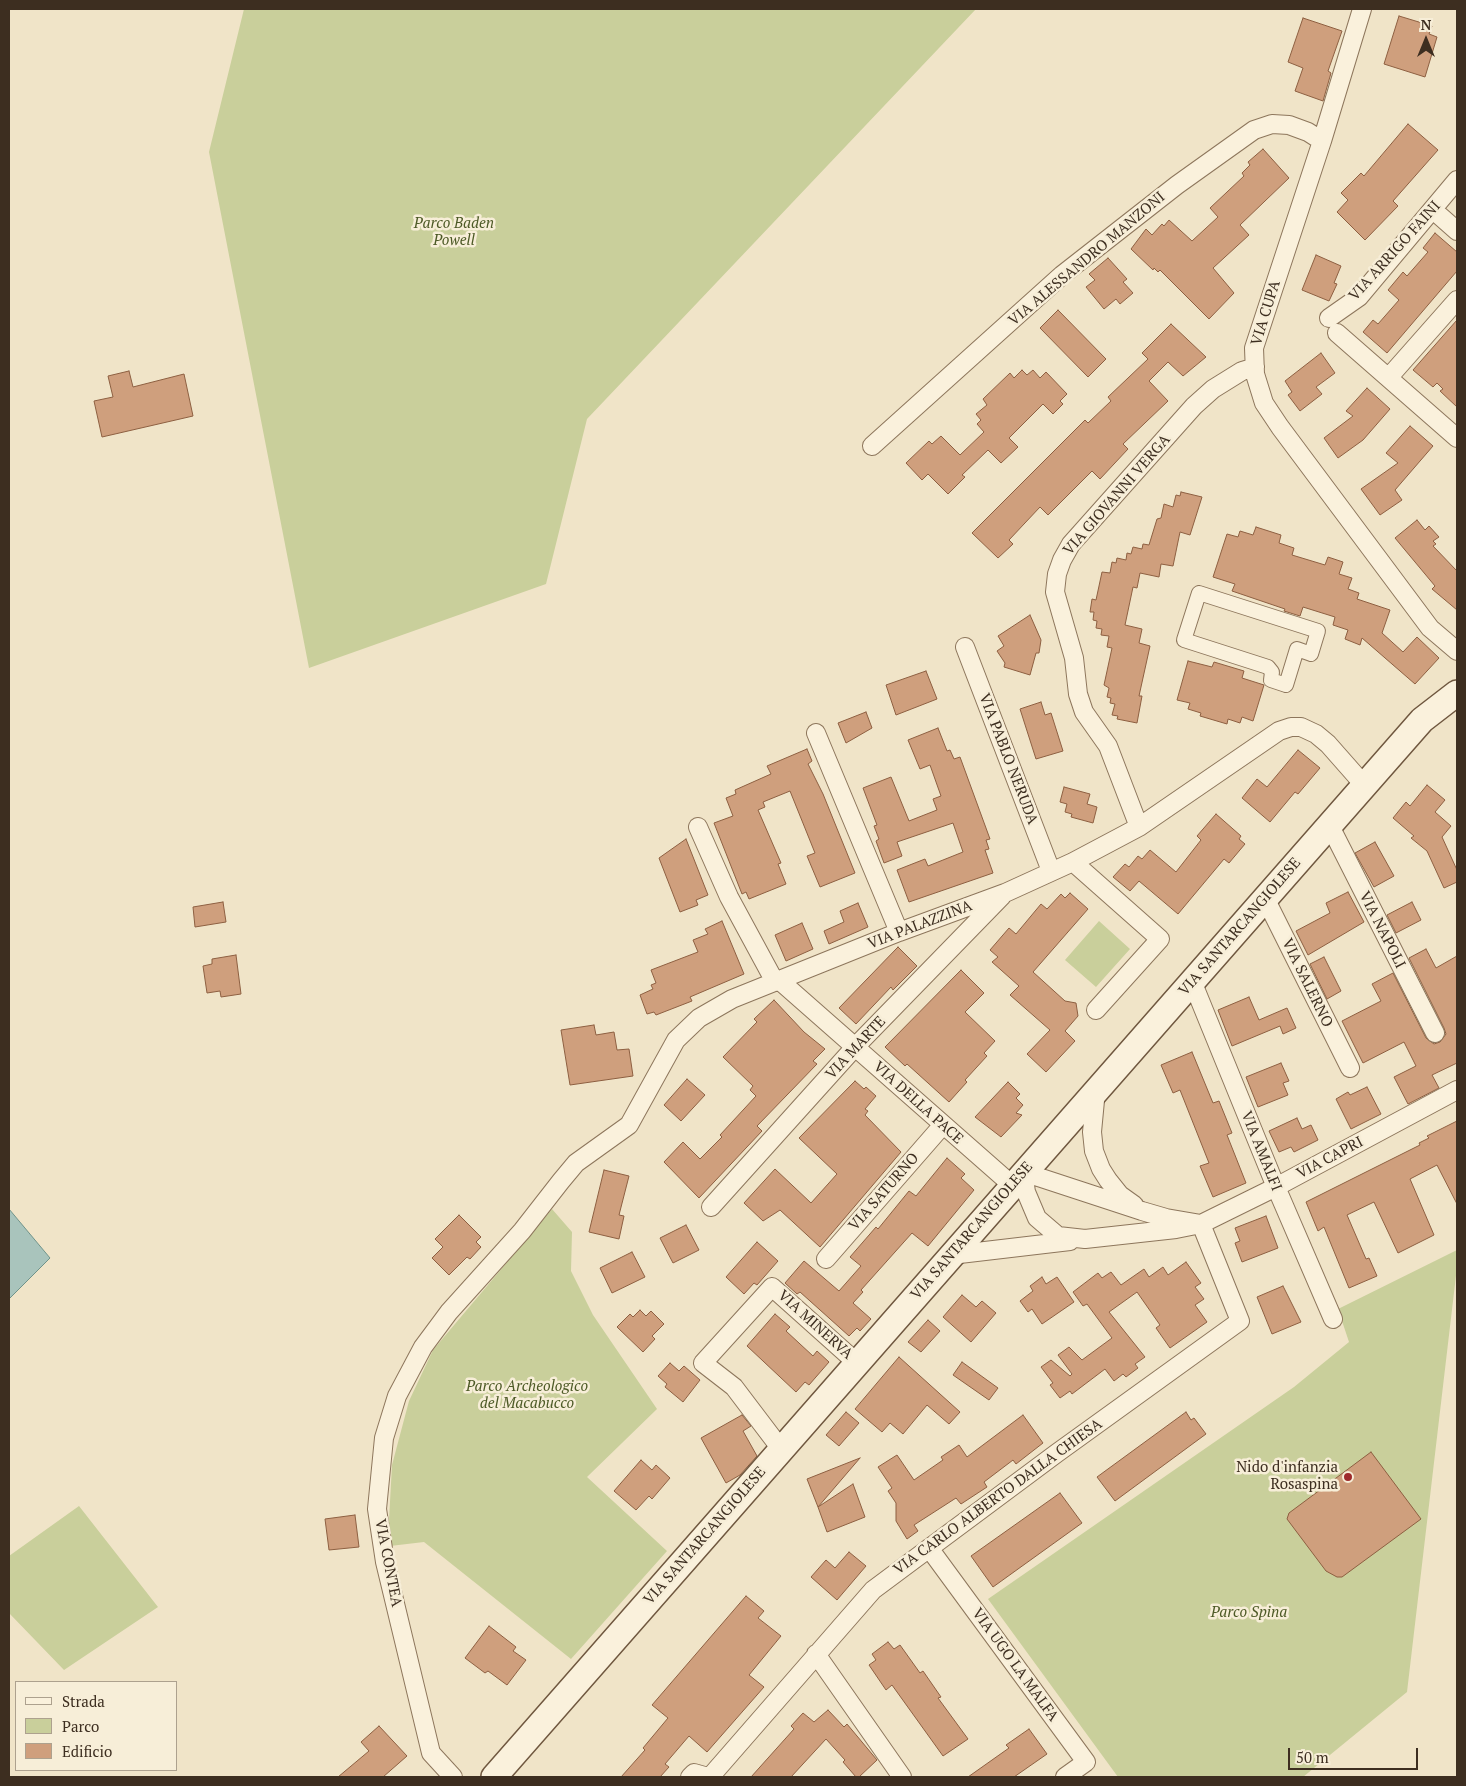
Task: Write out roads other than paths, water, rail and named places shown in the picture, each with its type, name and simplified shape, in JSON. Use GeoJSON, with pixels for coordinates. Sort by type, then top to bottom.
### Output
{"type":"FeatureCollection","features":[{"type":"Feature","properties":{"kind":"main road","name":"VIA SANTARCANGIOLESE"},"geometry":{"type":"LineString","coordinates":[[494,1777],[1422,720],[1457,693]]}},
{"type":"Feature","properties":{"kind":"street","name":"VIA CUPA"},"geometry":{"type":"LineString","coordinates":[[1362,9],[1322,141],[1254,348],[1255,367],[1264,403],[1280,427],[1430,628],[1457,652]]}},
{"type":"Feature","properties":{"kind":"street","name":"VIA ALESSANDRO MANZONI"},"geometry":{"type":"LineString","coordinates":[[872,446],[1062,275],[1177,185],[1254,130],[1272,124],[1289,125],[1308,132],[1322,141]]}},
{"type":"Feature","properties":{"kind":"street","name":"VIA ARRIGO FAINI"},"geometry":{"type":"LineString","coordinates":[[1328,318],[1359,297],[1457,180]]}},
{"type":"Feature","properties":{"kind":"street"},"geometry":{"type":"LineString","coordinates":[[1440,216],[1457,232]]}},
{"type":"Feature","properties":{"kind":"street"},"geometry":{"type":"LineString","coordinates":[[1389,377],[1457,300]]}},
{"type":"Feature","properties":{"kind":"street"},"geometry":{"type":"LineString","coordinates":[[1337,333],[1457,438]]}},
{"type":"Feature","properties":{"kind":"street","name":"VIA GIOVANNI VERGA"},"geometry":{"type":"LineString","coordinates":[[1139,827],[1108,746],[1084,712],[1078,694],[1074,658],[1055,592],[1057,574],[1071,544],[1194,406],[1213,389],[1242,371],[1255,367]]}},
{"type":"Feature","properties":{"kind":"street"},"geometry":{"type":"LineString","coordinates":[[1199,593],[1318,631],[1311,654],[1297,649],[1286,685],[1271,680],[1272,672],[1268,666],[1184,640],[1199,593]]}},
{"type":"Feature","properties":{"kind":"street","name":"VIA PABLO NERUDA"},"geometry":{"type":"LineString","coordinates":[[965,647],[1051,871]]}},
{"type":"Feature","properties":{"kind":"street","name":"VIA PALAZZINA"},"geometry":{"type":"LineString","coordinates":[[522,1230],[576,1163],[629,1125],[676,1040],[699,1018],[732,999],[899,932],[1005,893],[1073,862],[1139,827],[1279,731],[1291,727],[1300,727],[1316,734],[1328,744],[1365,786]]}},
{"type":"Feature","properties":{"kind":"street"},"geometry":{"type":"LineString","coordinates":[[816,733],[899,932]]}},
{"type":"Feature","properties":{"kind":"street","name":"VIA NAPOLI"},"geometry":{"type":"LineString","coordinates":[[1330,826],[1435,1033]]}},
{"type":"Feature","properties":{"kind":"street"},"geometry":{"type":"LineString","coordinates":[[698,827],[729,897],[777,981]]}},
{"type":"Feature","properties":{"kind":"street"},"geometry":{"type":"LineString","coordinates":[[1073,862],[1160,939],[1096,1010]]}},
{"type":"Feature","properties":{"kind":"street","name":"VIA MARTE"},"geometry":{"type":"LineString","coordinates":[[710,1207],[855,1047],[1005,893]]}},
{"type":"Feature","properties":{"kind":"street","name":"VIA SALERNO"},"geometry":{"type":"LineString","coordinates":[[1265,898],[1350,1068]]}},
{"type":"Feature","properties":{"kind":"street","name":"VIA DELLA PACE"},"geometry":{"type":"LineString","coordinates":[[777,981],[855,1047],[942,1126],[1018,1179]]}},
{"type":"Feature","properties":{"kind":"street","name":"VIA AMALFI"},"geometry":{"type":"LineString","coordinates":[[1192,981],[1276,1187],[1333,1319]]}},
{"type":"Feature","properties":{"kind":"street"},"geometry":{"type":"LineString","coordinates":[[1096,1090],[1092,1132],[1094,1151],[1101,1169],[1120,1195],[1142,1211]]}},
{"type":"Feature","properties":{"kind":"street","name":"VIA CAPRI"},"geometry":{"type":"LineString","coordinates":[[952,1254],[1176,1229],[1206,1221],[1276,1187],[1457,1090]]}},
{"type":"Feature","properties":{"kind":"street","name":"VIA SATURNO"},"geometry":{"type":"LineString","coordinates":[[826,1259],[942,1126]]}},
{"type":"Feature","properties":{"kind":"street"},"geometry":{"type":"LineString","coordinates":[[1018,1179],[1166,1218],[1206,1221]]}},
{"type":"Feature","properties":{"kind":"street","name":"VIA CAPRI"},"geometry":{"type":"LineString","coordinates":[[1018,1179],[1038,1218],[1058,1236],[1085,1239]]}},
{"type":"Feature","properties":{"kind":"street","name":"VIA CARLO ALBERTO DALLA CHIESA"},"geometry":{"type":"LineString","coordinates":[[690,1777],[694,1773],[709,1777],[872,1590],[1240,1322],[1206,1221]]}},
{"type":"Feature","properties":{"kind":"street","name":"VIA CONTEA"},"geometry":{"type":"LineString","coordinates":[[453,1777],[430,1753],[385,1562],[377,1509],[384,1438],[397,1396],[423,1347],[449,1312],[522,1230]]}},
{"type":"Feature","properties":{"kind":"street","name":"VIA MINERVA"},"geometry":{"type":"LineString","coordinates":[[781,1449],[734,1387],[703,1362],[772,1287],[857,1363]]}},
{"type":"Feature","properties":{"kind":"street","name":"VIA UGO LA MALFA"},"geometry":{"type":"LineString","coordinates":[[929,1548],[1086,1762],[1066,1777]]}},
{"type":"Feature","properties":{"kind":"street"},"geometry":{"type":"LineString","coordinates":[[816,1654],[902,1777]]}},
{"type":"Feature","properties":{"kind":"water"},"geometry":{"type":"Polygon","coordinates":[[[9,1209],[50,1258],[9,1299],[9,1209]]]}},
{"type":"Feature","properties":{"kind":"place","name":"Nido d'infanzia Rosaspina"},"geometry":{"type":"Point","coordinates":[1348,1477]}},
{"type":"Feature","properties":{"kind":"park label","name":"Parco Baden Powell"},"geometry":{"type":"Point","coordinates":[454,232]}},
{"type":"Feature","properties":{"kind":"park label","name":"Parco Archeologico del Macabucco"},"geometry":{"type":"Point","coordinates":[527,1396]}},
{"type":"Feature","properties":{"kind":"park label","name":"Parco Spina"},"geometry":{"type":"Point","coordinates":[1249,1613]}}]}
